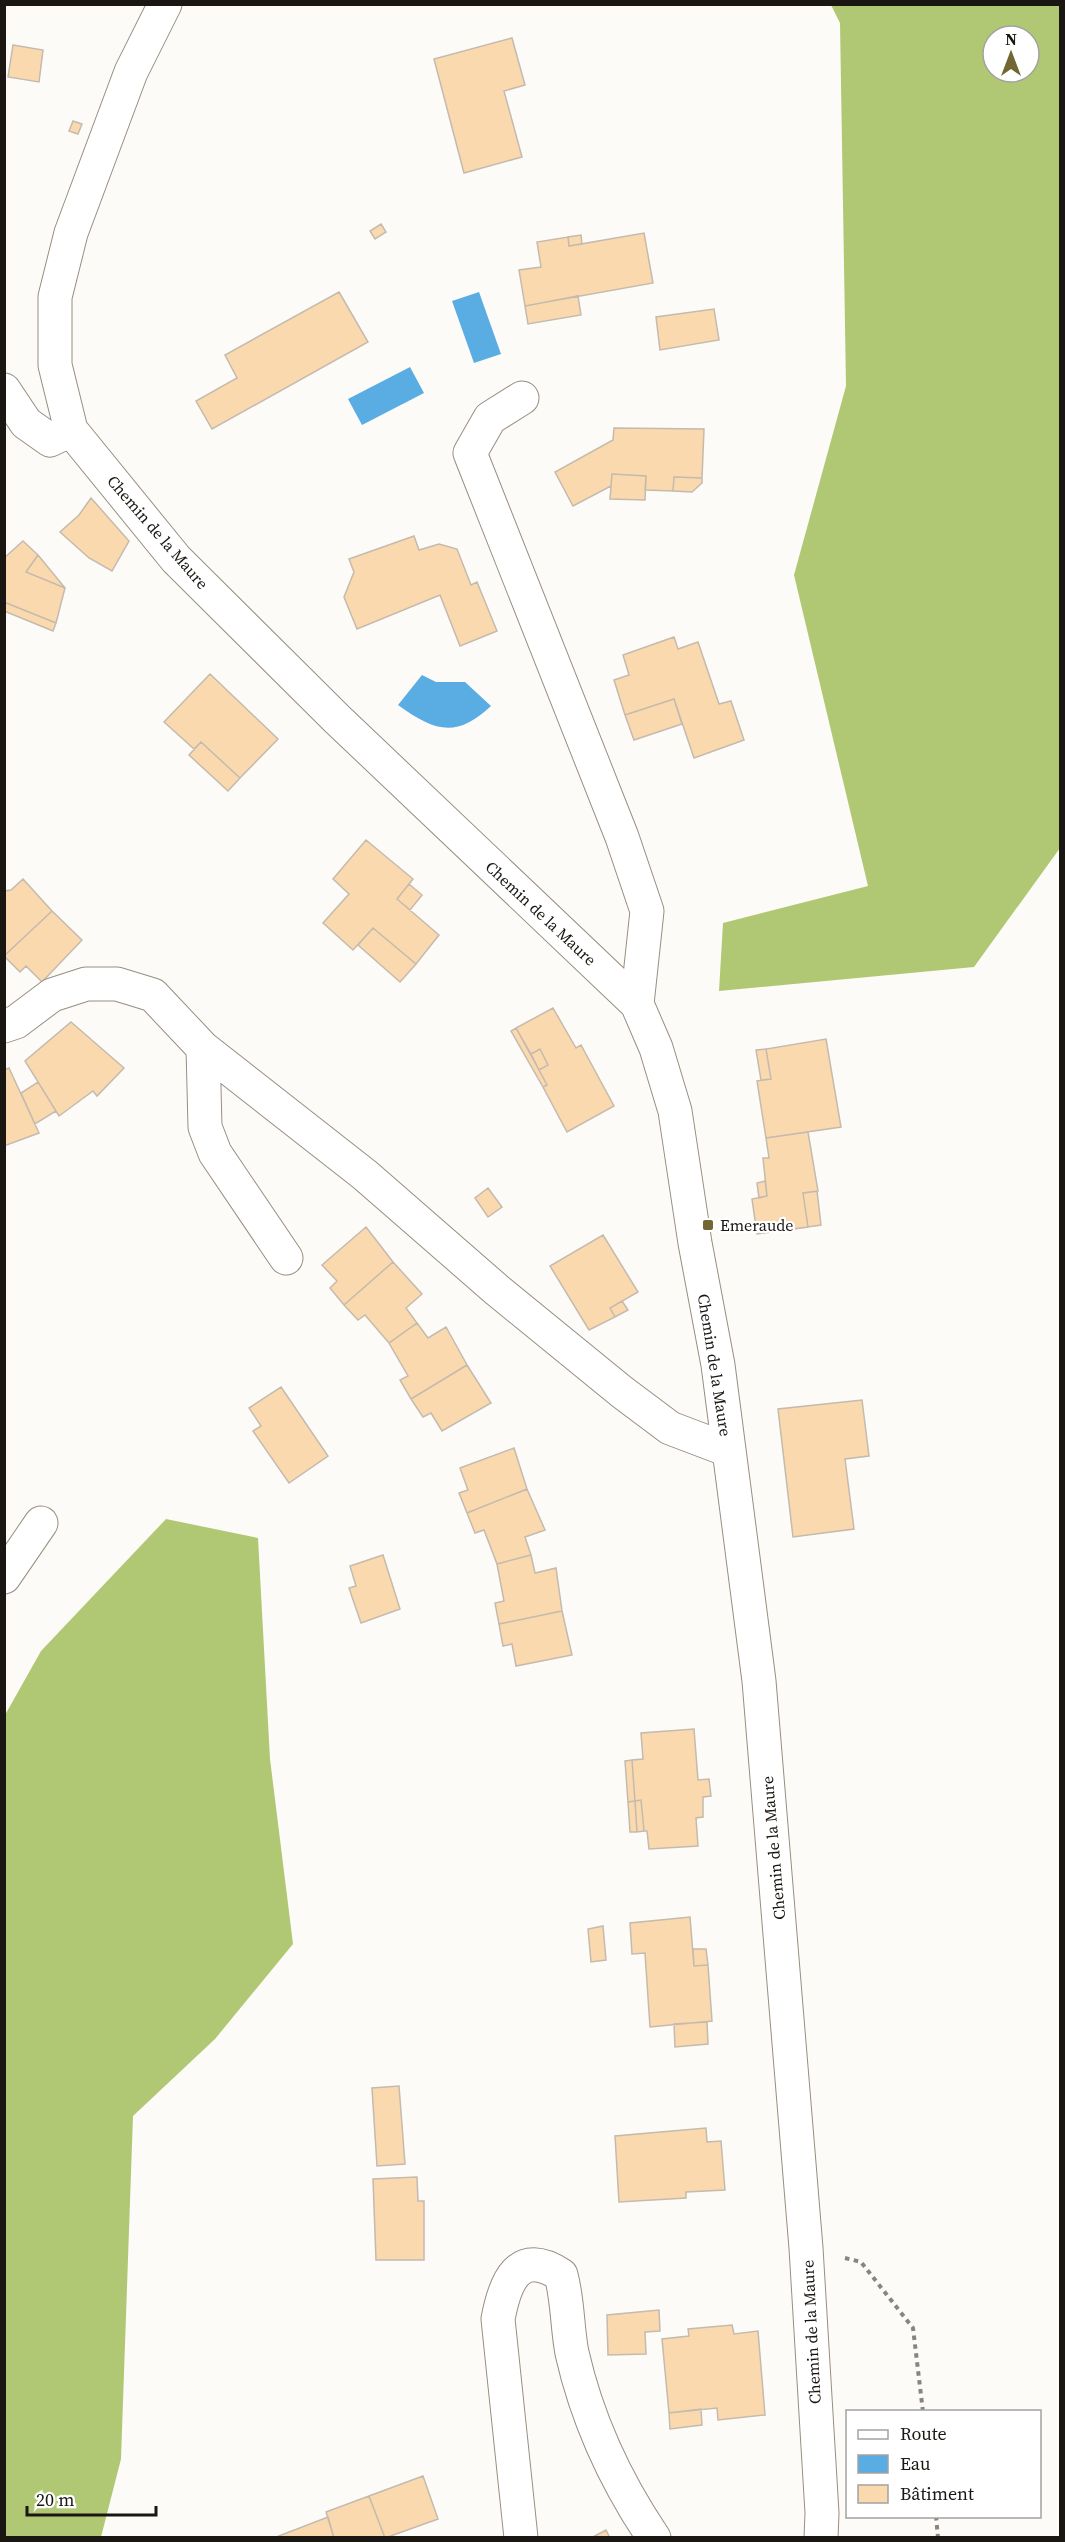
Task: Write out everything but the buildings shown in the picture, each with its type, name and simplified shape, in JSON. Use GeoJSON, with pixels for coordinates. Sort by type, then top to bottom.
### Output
{"type":"FeatureCollection","features":[{"type":"Feature","properties":{"kind":"street","name":"Chemin de la Maure"},"geometry":{"type":"LineString","coordinates":[[165,4],[131,72],[71,233],[55,297],[55,365],[71,430],[176,559],[337,719],[637,1004],[656,1048],[675,1111],[695,1243],[718,1365],[759,1681],[806,2248],[822,2513],[821,2538]]}},
{"type":"Feature","properties":{"kind":"street"},"geometry":{"type":"LineString","coordinates":[[4,390],[26,423],[50,440],[71,430]]}},
{"type":"Feature","properties":{"kind":"street"},"geometry":{"type":"LineString","coordinates":[[522,398],[490,418],[470,453],[618,826],[647,911],[637,1004]]}},
{"type":"Feature","properties":{"kind":"street"},"geometry":{"type":"LineString","coordinates":[[4,1026],[16,1022],[51,995],[86,984],[117,984],[153,995],[203,1048],[365,1175],[497,1290],[622,1392],[670,1428],[728,1450]]}},
{"type":"Feature","properties":{"kind":"street"},"geometry":{"type":"LineString","coordinates":[[203,1048],[205,1126],[215,1153],[286,1258]]}},
{"type":"Feature","properties":{"kind":"street"},"geometry":{"type":"LineString","coordinates":[[4,1577],[40,1523]]}},
{"type":"Feature","properties":{"kind":"street"},"geometry":{"type":"LineString","coordinates":[[521,2538],[498,2319],[504,2289],[512,2274],[530,2266],[546,2265],[561,2275],[568,2300],[572,2351],[588,2409],[627,2499],[654,2538]]}},
{"type":"Feature","properties":{"kind":"path"},"geometry":{"type":"LineString","coordinates":[[806,2248],[861,2262],[913,2328],[923,2410]]}},
{"type":"Feature","properties":{"kind":"path"},"geometry":{"type":"LineString","coordinates":[[936,2518],[938,2538]]}},
{"type":"Feature","properties":{"kind":"green space"},"geometry":{"type":"Polygon","coordinates":[[[831,5],[1060,5],[1060,848],[974,967],[719,991],[723,923],[868,886],[794,575],[846,386],[840,23],[831,5]]]}},
{"type":"Feature","properties":{"kind":"green space"},"geometry":{"type":"Polygon","coordinates":[[[166,1519],[258,1538],[270,1759],[293,1944],[215,2039],[133,2116],[121,2459],[101,2537],[5,2537],[5,1715],[41,1651],[166,1519]]]}},
{"type":"Feature","properties":{"kind":"water"},"geometry":{"type":"Polygon","coordinates":[[[479,292],[501,354],[474,363],[452,301],[479,292]]]}},
{"type":"Feature","properties":{"kind":"water"},"geometry":{"type":"Polygon","coordinates":[[[410,367],[424,393],[362,425],[348,399],[410,367]]]}},
{"type":"Feature","properties":{"kind":"water"},"geometry":{"type":"Polygon","coordinates":[[[422,675],[436,682],[465,682],[491,706],[467,723],[456,727],[445,728],[423,721],[398,705],[422,675]]]}},
{"type":"Feature","properties":{"kind":"place","name":"Emeraude"},"geometry":{"type":"Point","coordinates":[708,1225]}}]}
